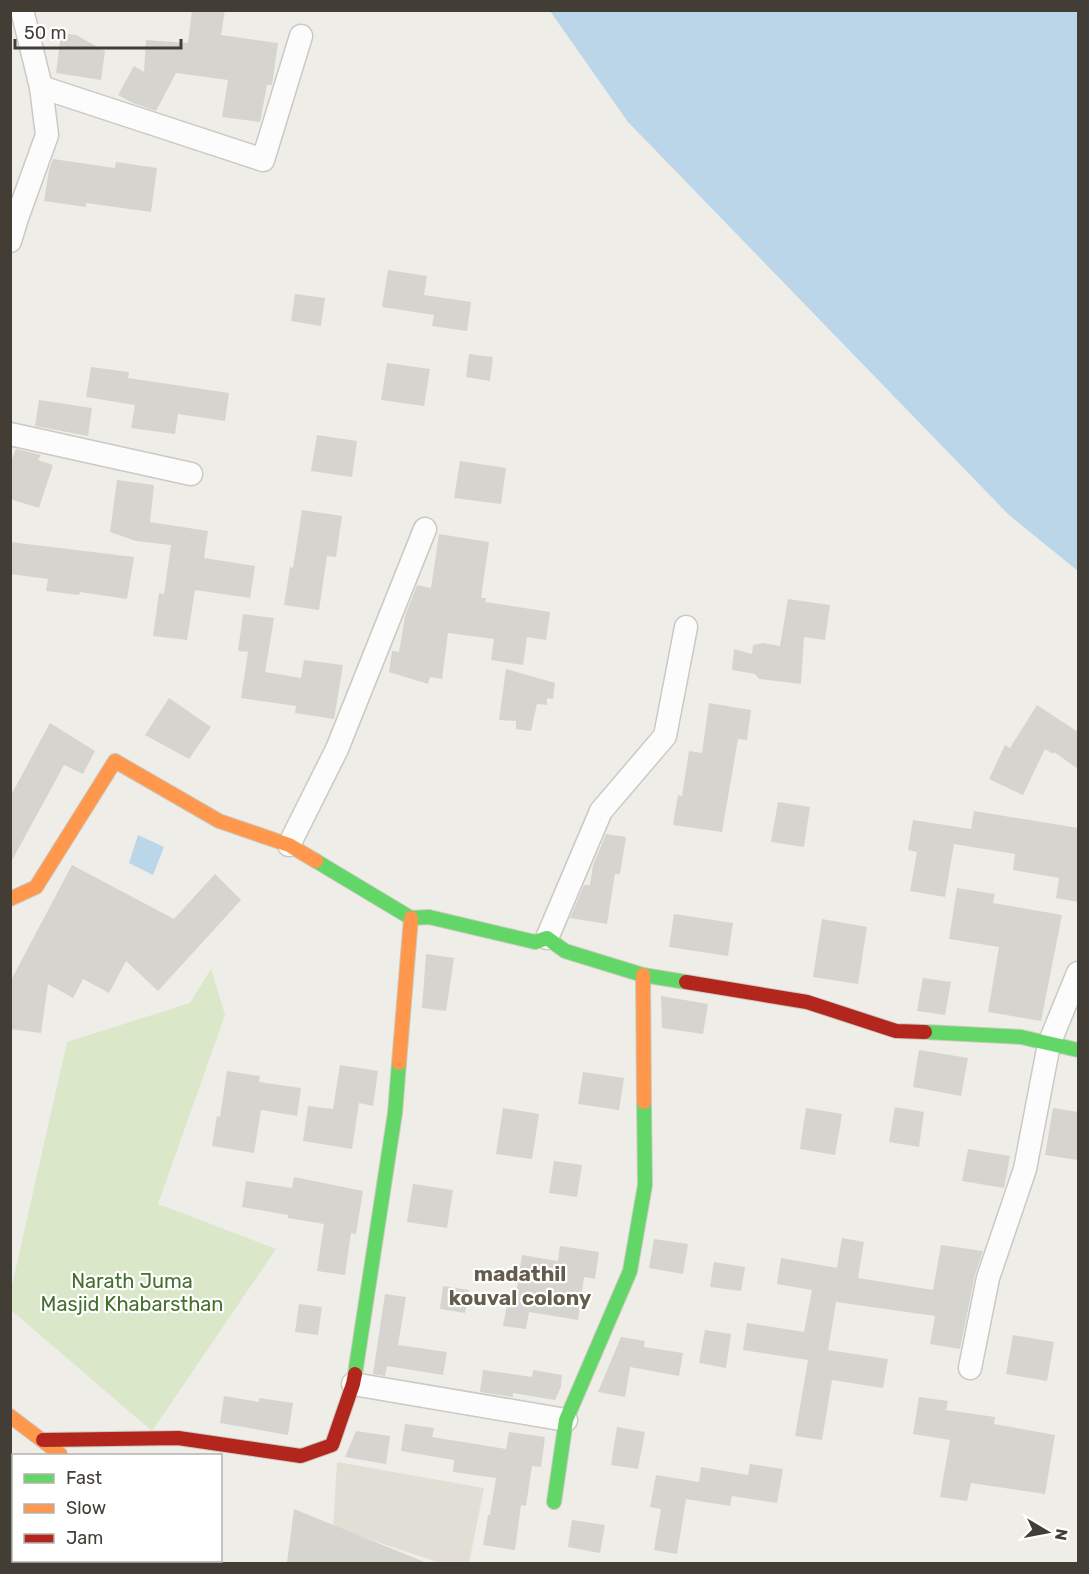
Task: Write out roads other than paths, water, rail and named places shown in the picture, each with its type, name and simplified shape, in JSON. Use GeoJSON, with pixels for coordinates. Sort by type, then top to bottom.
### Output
{"type":"FeatureCollection","features":[{"type":"Feature","properties":{"kind":"street"},"geometry":{"type":"LineString","coordinates":[[10,241],[47,135],[41,87],[22,10]]}},
{"type":"Feature","properties":{"kind":"street"},"geometry":{"type":"LineString","coordinates":[[41,87],[264,160],[301,36]]}},
{"type":"Feature","properties":{"kind":"street"},"geometry":{"type":"LineString","coordinates":[[10,434],[191,474]]}},
{"type":"Feature","properties":{"kind":"street"},"geometry":{"type":"LineString","coordinates":[[289,845],[337,749],[425,529]]}},
{"type":"Feature","properties":{"kind":"street"},"geometry":{"type":"LineString","coordinates":[[10,899],[36,887],[115,761],[219,821],[289,845],[411,918],[429,917],[535,942],[547,938],[601,811],[665,736],[686,627]]}},
{"type":"Feature","properties":{"kind":"street"},"geometry":{"type":"LineString","coordinates":[[43,1440],[178,1438],[301,1456],[332,1445],[353,1384],[395,1113],[411,918]]}},
{"type":"Feature","properties":{"kind":"street"},"geometry":{"type":"LineString","coordinates":[[547,938],[565,951],[643,975],[807,1002],[896,1031],[1021,1037],[1078,1050]]}},
{"type":"Feature","properties":{"kind":"street"},"geometry":{"type":"LineString","coordinates":[[970,1368],[988,1278],[1025,1168],[1049,1044],[1078,973]]}},
{"type":"Feature","properties":{"kind":"street"},"geometry":{"type":"LineString","coordinates":[[554,1502],[566,1420],[630,1271],[645,1185],[643,975]]}},
{"type":"Feature","properties":{"kind":"street"},"geometry":{"type":"LineString","coordinates":[[353,1384],[566,1420]]}},
{"type":"Feature","properties":{"kind":"street"},"geometry":{"type":"LineString","coordinates":[[10,1416],[61,1454]]}},
{"type":"Feature","properties":{"kind":"water"},"geometry":{"type":"Polygon","coordinates":[[[550,11],[1078,11],[1078,571],[1009,515],[628,122],[550,11]]]}},
{"type":"Feature","properties":{"kind":"water"},"geometry":{"type":"Polygon","coordinates":[[[138,835],[164,847],[153,875],[129,863],[138,835]]]}},
{"type":"Feature","properties":{"kind":"district","name":"madathil kouval colony"},"geometry":{"type":"Point","coordinates":[520,1286]}},
{"type":"Feature","properties":{"kind":"park label","name":"Narath Juma Masjid Khabarsthan"},"geometry":{"type":"Point","coordinates":[132,1292]}}]}
